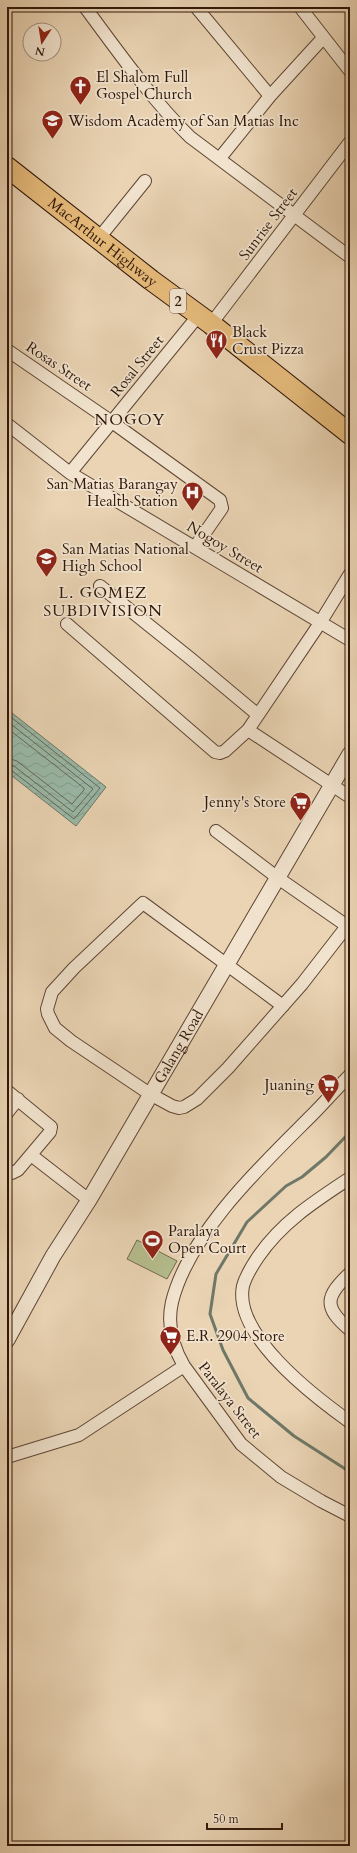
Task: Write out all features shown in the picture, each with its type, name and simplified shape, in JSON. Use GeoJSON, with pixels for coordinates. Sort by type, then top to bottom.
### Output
{"type":"FeatureCollection","features":[{"type":"Feature","properties":{"kind":"highway","name":"MacArthur Highway"},"geometry":{"type":"LineString","coordinates":[[7,167],[350,434]]}},
{"type":"Feature","properties":{"kind":"street"},"geometry":{"type":"LineString","coordinates":[[85,7],[178,125],[190,137],[350,257]]}},
{"type":"Feature","properties":{"kind":"street"},"geometry":{"type":"LineString","coordinates":[[196,7],[270,96]]}},
{"type":"Feature","properties":{"kind":"street"},"geometry":{"type":"LineString","coordinates":[[300,7],[350,71]]}},
{"type":"Feature","properties":{"kind":"street"},"geometry":{"type":"LineString","coordinates":[[220,158],[270,96],[323,38]]}},
{"type":"Feature","properties":{"kind":"street","name":"Sunrise Street"},"geometry":{"type":"LineString","coordinates":[[204,320],[295,216],[350,142]]}},
{"type":"Feature","properties":{"kind":"street"},"geometry":{"type":"LineString","coordinates":[[99,238],[145,181]]}},
{"type":"Feature","properties":{"kind":"street","name":"Rosal Street"},"geometry":{"type":"LineString","coordinates":[[70,473],[112,422],[204,320]]}},
{"type":"Feature","properties":{"kind":"street","name":"Rosas Street"},"geometry":{"type":"LineString","coordinates":[[7,350],[112,422],[220,500],[222,508],[195,547]]}},
{"type":"Feature","properties":{"kind":"street","name":"Nogoy Street"},"geometry":{"type":"LineString","coordinates":[[7,424],[70,473],[350,640]]}},
{"type":"Feature","properties":{"kind":"street"},"geometry":{"type":"LineString","coordinates":[[67,624],[214,752],[220,753],[225,751],[248,730],[320,623],[350,574]]}},
{"type":"Feature","properties":{"kind":"street"},"geometry":{"type":"LineString","coordinates":[[100,586],[258,715]]}},
{"type":"Feature","properties":{"kind":"street"},"geometry":{"type":"LineString","coordinates":[[248,730],[350,797]]}},
{"type":"Feature","properties":{"kind":"street","name":"Galang Road"},"geometry":{"type":"LineString","coordinates":[[7,1340],[53,1256],[89,1200],[350,754]]}},
{"type":"Feature","properties":{"kind":"street"},"geometry":{"type":"LineString","coordinates":[[216,831],[278,878],[348,927],[283,1006],[198,1099],[184,1107],[179,1108],[172,1106],[150,1094],[71,1041],[55,1028],[47,1009],[52,992],[74,968],[143,903],[283,1006]]}},
{"type":"Feature","properties":{"kind":"street","name":"Paralaya Street"},"geometry":{"type":"LineString","coordinates":[[350,1075],[255,1172],[208,1230],[180,1279],[172,1303],[171,1333],[176,1352],[184,1366],[240,1444],[281,1477],[321,1501],[350,1516]]}},
{"type":"Feature","properties":{"kind":"street"},"geometry":{"type":"LineString","coordinates":[[7,1091],[51,1127],[50,1132],[18,1170],[12,1173],[7,1170]]}},
{"type":"Feature","properties":{"kind":"street"},"geometry":{"type":"LineString","coordinates":[[7,1113],[18,1099]]}},
{"type":"Feature","properties":{"kind":"street"},"geometry":{"type":"LineString","coordinates":[[31,1155],[89,1200]]}},
{"type":"Feature","properties":{"kind":"street"},"geometry":{"type":"LineString","coordinates":[[350,1178],[317,1199],[291,1219],[269,1240],[249,1271],[243,1287],[244,1307],[259,1339],[273,1356],[332,1409],[350,1422]]}},
{"type":"Feature","properties":{"kind":"street"},"geometry":{"type":"LineString","coordinates":[[350,1273],[334,1290],[330,1300],[331,1311],[350,1330]]}},
{"type":"Feature","properties":{"kind":"street"},"geometry":{"type":"LineString","coordinates":[[7,1456],[79,1435],[184,1366]]}},
{"type":"Feature","properties":{"kind":"green space","name":"Paralaya Open Court"},"geometry":{"type":"Polygon","coordinates":[[[137,1240],[177,1261],[167,1279],[127,1259],[137,1240]]]}},
{"type":"Feature","properties":{"kind":"water"},"geometry":{"type":"Polygon","coordinates":[[[7,709],[106,787],[76,826],[7,772],[7,709]]]}},
{"type":"Feature","properties":{"kind":"waterway"},"geometry":{"type":"LineString","coordinates":[[350,1132],[326,1157],[302,1177],[286,1186],[247,1222],[216,1274],[210,1314],[223,1350],[248,1398],[294,1436],[350,1472]]}},
{"type":"Feature","properties":{"kind":"place","name":"El Shalom Full Gospel Church"},"geometry":{"type":"Point","coordinates":[81,106]}},
{"type":"Feature","properties":{"kind":"place","name":"Wisdom Academy of San Matias Inc"},"geometry":{"type":"Point","coordinates":[52,140]}},
{"type":"Feature","properties":{"kind":"place","name":"Black Crust Pizza"},"geometry":{"type":"Point","coordinates":[217,360]}},
{"type":"Feature","properties":{"kind":"place","name":"San Matias Barangay Health Station"},"geometry":{"type":"Point","coordinates":[193,512]}},
{"type":"Feature","properties":{"kind":"place","name":"San Matias National High School"},"geometry":{"type":"Point","coordinates":[47,578]}},
{"type":"Feature","properties":{"kind":"place","name":"Jenny's Store"},"geometry":{"type":"Point","coordinates":[301,822]}},
{"type":"Feature","properties":{"kind":"place","name":"Juaning"},"geometry":{"type":"Point","coordinates":[329,1104]}},
{"type":"Feature","properties":{"kind":"place","name":"Paralaya Open Court"},"geometry":{"type":"Point","coordinates":[152,1260]}},
{"type":"Feature","properties":{"kind":"place","name":"E.R. 2904 Store"},"geometry":{"type":"Point","coordinates":[170,1356]}},
{"type":"Feature","properties":{"kind":"district","name":"NOGOY"},"geometry":{"type":"Point","coordinates":[130,420]}},
{"type":"Feature","properties":{"kind":"district","name":"L. GOMEZ SUBDIVISION"},"geometry":{"type":"Point","coordinates":[103,602]}}]}
